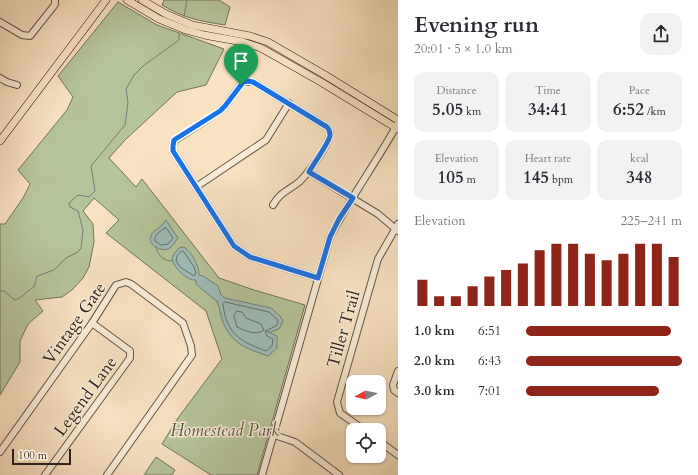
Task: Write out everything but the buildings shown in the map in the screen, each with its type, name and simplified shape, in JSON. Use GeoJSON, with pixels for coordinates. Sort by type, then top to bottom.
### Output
{"type":"FeatureCollection","features":[{"type":"Feature","properties":{"kind":"main road"},"geometry":{"type":"LineString","coordinates":[[0,141],[106,0]]}},
{"type":"Feature","properties":{"kind":"main road"},"geometry":{"type":"LineString","coordinates":[[127,0],[192,29],[261,48],[397,126]]}},
{"type":"Feature","properties":{"kind":"main road"},"geometry":{"type":"LineString","coordinates":[[142,0],[169,20]]}},
{"type":"Feature","properties":{"kind":"main road"},"geometry":{"type":"LineString","coordinates":[[192,29],[250,36],[268,42],[398,120]]}},
{"type":"Feature","properties":{"kind":"street"},"geometry":{"type":"LineString","coordinates":[[0,22],[22,35],[30,36],[53,7],[55,0]]}},
{"type":"Feature","properties":{"kind":"street"},"geometry":{"type":"LineString","coordinates":[[0,78],[17,85]]}},
{"type":"Feature","properties":{"kind":"street"},"geometry":{"type":"LineString","coordinates":[[273,205],[277,197],[298,183],[309,172],[330,135],[329,130],[327,127],[253,82],[243,82],[220,111],[174,140],[173,151],[234,246],[256,259],[318,278]]}},
{"type":"Feature","properties":{"kind":"street"},"geometry":{"type":"LineString","coordinates":[[196,187],[266,140],[289,103]]}},
{"type":"Feature","properties":{"kind":"street"},"geometry":{"type":"LineString","coordinates":[[262,475],[330,237],[339,219],[397,126]]}},
{"type":"Feature","properties":{"kind":"street"},"geometry":{"type":"LineString","coordinates":[[309,172],[353,198],[397,228]]}},
{"type":"Feature","properties":{"kind":"street","name":"Tiller Trail"},"geometry":{"type":"LineString","coordinates":[[354,423],[340,413],[337,402],[378,259],[397,228]]}},
{"type":"Feature","properties":{"kind":"street","name":"Vintage Gate"},"geometry":{"type":"LineString","coordinates":[[0,452],[92,323],[116,285],[126,282],[131,284],[183,323],[191,346],[192,355],[107,475]]}},
{"type":"Feature","properties":{"kind":"street","name":"Legend Lane"},"geometry":{"type":"LineString","coordinates":[[45,475],[130,358],[130,351],[92,323]]}},
{"type":"Feature","properties":{"kind":"street"},"geometry":{"type":"LineString","coordinates":[[398,371],[393,385],[394,390],[398,393]]}},
{"type":"Feature","properties":{"kind":"street"},"geometry":{"type":"LineString","coordinates":[[274,435],[295,442],[339,475]]}},
{"type":"Feature","properties":{"kind":"street"},"geometry":{"type":"LineString","coordinates":[[386,446],[398,455]]}},
{"type":"Feature","properties":{"kind":"green space"},"geometry":{"type":"Polygon","coordinates":[[[164,0],[219,0],[230,7],[225,25],[199,20],[177,13],[162,5],[164,0]]]}},
{"type":"Feature","properties":{"kind":"green space","name":"Homestead Park"},"geometry":{"type":"Polygon","coordinates":[[[118,2],[157,25],[224,49],[206,85],[177,92],[125,140],[109,158],[136,187],[142,179],[219,278],[305,305],[257,475],[211,475],[162,444],[178,418],[222,359],[206,311],[106,233],[119,220],[94,198],[83,211],[93,224],[94,242],[89,267],[83,278],[72,290],[62,297],[35,300],[43,311],[28,324],[20,341],[20,362],[0,395],[0,224],[5,224],[23,198],[30,184],[18,170],[67,110],[73,97],[58,76],[118,2]]]}},
{"type":"Feature","properties":{"kind":"green space"},"geometry":{"type":"Polygon","coordinates":[[[156,457],[175,470],[172,475],[144,475],[156,457]]]}},
{"type":"Feature","properties":{"kind":"water"},"geometry":{"type":"Polygon","coordinates":[[[166,220],[178,238],[170,248],[163,250],[153,245],[150,239],[153,232],[166,220]]]}},
{"type":"Feature","properties":{"kind":"water"},"geometry":{"type":"Polygon","coordinates":[[[184,247],[190,252],[198,268],[199,275],[218,286],[221,295],[225,298],[271,308],[280,316],[283,321],[279,329],[270,332],[266,331],[277,336],[277,348],[268,356],[247,348],[236,341],[231,336],[223,322],[217,301],[196,284],[196,280],[192,280],[178,270],[172,259],[179,248],[184,247]]]}},
{"type":"Feature","properties":{"kind":"waterway"},"geometry":{"type":"LineString","coordinates":[[184,16],[187,0]]}},
{"type":"Feature","properties":{"kind":"waterway"},"geometry":{"type":"LineString","coordinates":[[0,291],[4,291],[15,300],[34,287],[37,276],[54,270],[66,258],[78,252],[81,248],[83,230],[78,211],[70,207],[69,203],[78,195],[89,197],[95,191],[91,166],[125,125],[128,103],[126,89],[134,75],[143,66],[179,40],[179,34]]}},
{"type":"Feature","properties":{"kind":"waterway"},"geometry":{"type":"LineString","coordinates":[[156,247],[158,253],[162,257],[166,260],[172,261]]}},
{"type":"Feature","properties":{"kind":"route"},"geometry":{"type":"LineString","coordinates":[[243,82],[253,82],[327,127],[329,130],[330,135],[309,172],[353,198],[339,219],[330,237],[318,278],[250,257],[234,246],[173,151],[174,140],[220,111],[241,85],[243,82]]}}]}
